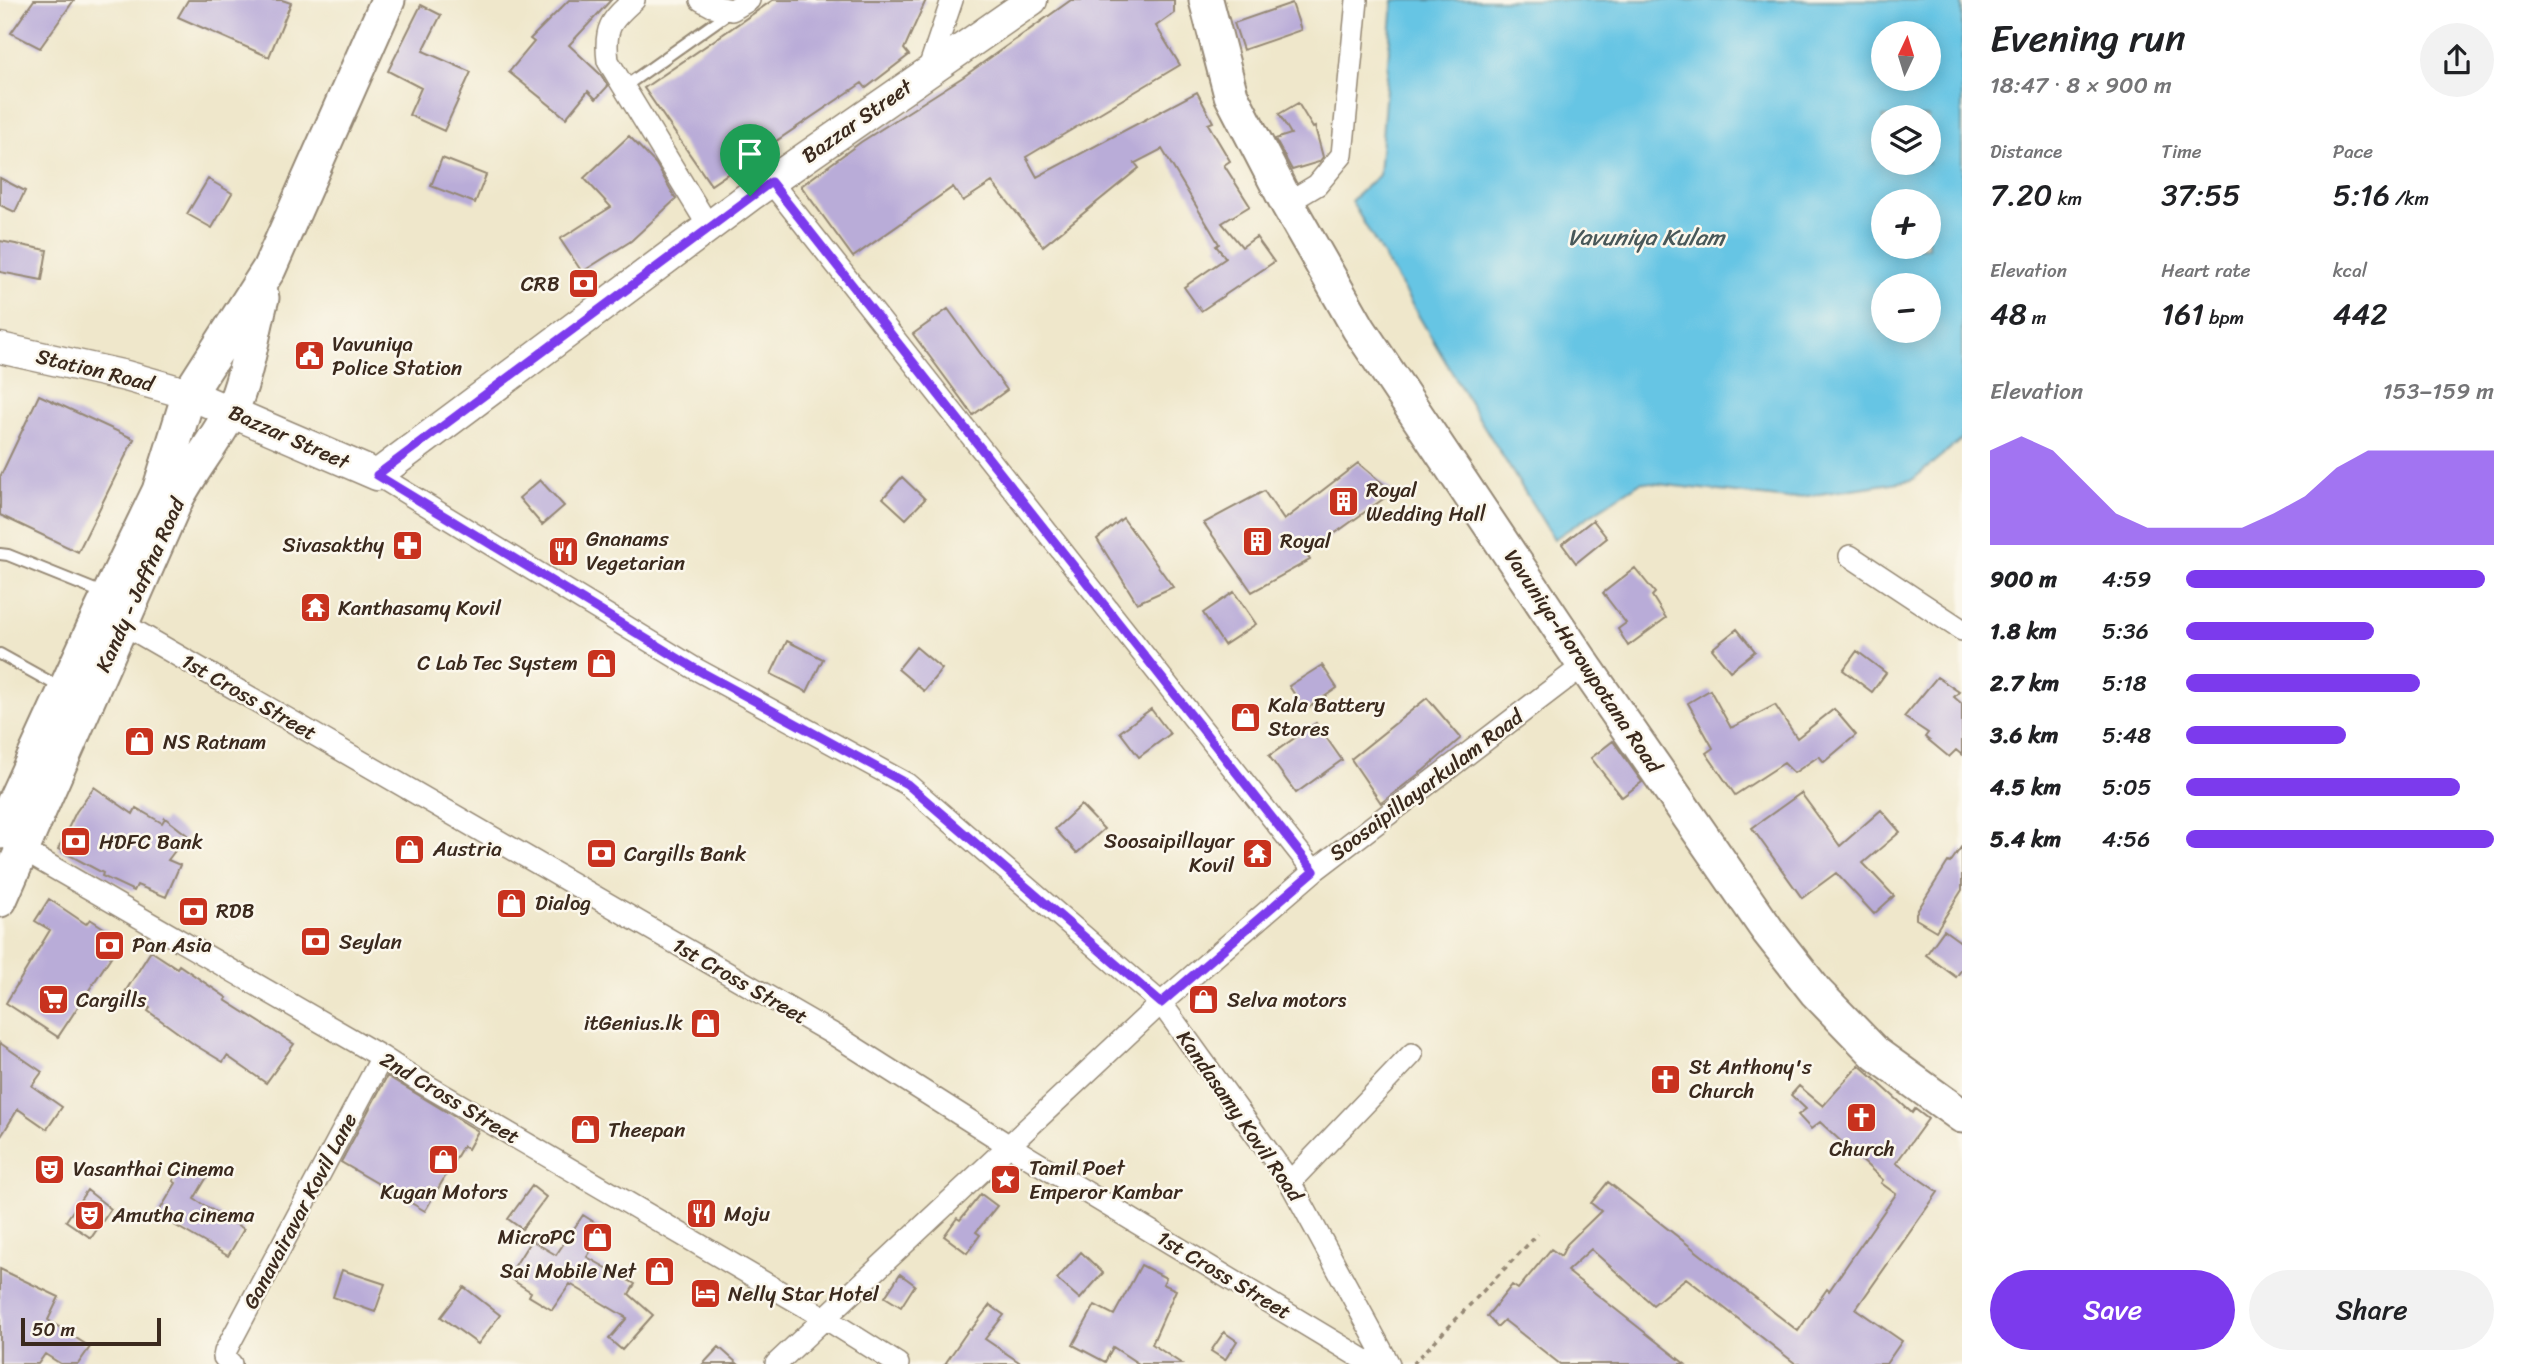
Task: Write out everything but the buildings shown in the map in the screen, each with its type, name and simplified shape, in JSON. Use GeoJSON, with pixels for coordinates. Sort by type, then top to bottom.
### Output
{"type":"FeatureCollection","features":[{"type":"Feature","properties":{"kind":"highway","name":"Kandy - Jaffna Road"},"geometry":{"type":"LineString","coordinates":[[0,900],[7,839],[111,610],[159,491],[189,394],[269,268],[388,0]]}},
{"type":"Feature","properties":{"kind":"highway","name":"Vavuniya-Horowpotana Road"},"geometry":{"type":"LineString","coordinates":[[1206,0],[1231,94],[1287,203],[1359,329],[1584,665],[1768,931],[1815,992],[1876,1054],[1962,1116]]}},
{"type":"Feature","properties":{"kind":"highway","name":"Kandy - Jaffna Road"},"geometry":{"type":"LineString","coordinates":[[111,610],[193,468],[231,411],[240,389],[269,268]]}},
{"type":"Feature","properties":{"kind":"main road","name":"Bazzar Street"},"geometry":{"type":"LineString","coordinates":[[189,394],[377,475],[771,182],[1032,0]]}},
{"type":"Feature","properties":{"kind":"main road","name":"Station Road"},"geometry":{"type":"LineString","coordinates":[[0,348],[126,376],[189,394]]}},
{"type":"Feature","properties":{"kind":"street"},"geometry":{"type":"LineString","coordinates":[[634,0],[612,19],[605,39],[608,61],[709,227]]}},
{"type":"Feature","properties":{"kind":"street"},"geometry":{"type":"LineString","coordinates":[[701,0],[712,6],[740,5]]}},
{"type":"Feature","properties":{"kind":"street"},"geometry":{"type":"LineString","coordinates":[[928,71],[952,0]]}},
{"type":"Feature","properties":{"kind":"street"},"geometry":{"type":"LineString","coordinates":[[1287,203],[1317,185],[1342,155],[1357,0]]}},
{"type":"Feature","properties":{"kind":"street"},"geometry":{"type":"LineString","coordinates":[[771,182],[1314,871]]}},
{"type":"Feature","properties":{"kind":"street","name":"Kandasamy Kovil Road"},"geometry":{"type":"LineString","coordinates":[[377,475],[694,668],[907,784],[1161,1003],[1290,1182],[1389,1364]]}},
{"type":"Feature","properties":{"kind":"street"},"geometry":{"type":"LineString","coordinates":[[1850,555],[1962,630]]}},
{"type":"Feature","properties":{"kind":"street","name":"1st Cross Street"},"geometry":{"type":"LineString","coordinates":[[111,610],[838,1037],[1008,1145],[1371,1364]]}},
{"type":"Feature","properties":{"kind":"street","name":"Soosaipillayarkulam Road"},"geometry":{"type":"LineString","coordinates":[[776,1364],[1161,1003],[1314,871],[1584,665]]}},
{"type":"Feature","properties":{"kind":"street","name":"2nd Cross Street"},"geometry":{"type":"LineString","coordinates":[[7,839],[825,1318],[898,1364]]}},
{"type":"Feature","properties":{"kind":"street"},"geometry":{"type":"LineString","coordinates":[[1290,1182],[1412,1054]]}},
{"type":"Feature","properties":{"kind":"street","name":"Ganavairavar Kovil Lane"},"geometry":{"type":"LineString","coordinates":[[230,1364],[224,1357],[225,1352],[382,1057]]}},
{"type":"Feature","properties":{"kind":"lane"},"geometry":{"type":"LineString","coordinates":[[624,88],[740,5]]}},
{"type":"Feature","properties":{"kind":"lane"},"geometry":{"type":"LineString","coordinates":[[0,554],[8,555],[111,610]]}},
{"type":"Feature","properties":{"kind":"lane"},"geometry":{"type":"LineString","coordinates":[[0,654],[66,709]]}},
{"type":"Feature","properties":{"kind":"path"},"geometry":{"type":"LineString","coordinates":[[1413,1364],[1538,1234]]}},
{"type":"Feature","properties":{"kind":"water","name":"Vavuniya Kulam"},"geometry":{"type":"Polygon","coordinates":[[[1393,0],[1962,0],[1962,439],[1912,480],[1787,499],[1641,482],[1554,539],[1477,415],[1351,201],[1379,175],[1393,0]]]}},
{"type":"Feature","properties":{"kind":"place","name":"CRB"},"geometry":{"type":"Point","coordinates":[583,284]}},
{"type":"Feature","properties":{"kind":"place","name":"Vavuniya Police Station"},"geometry":{"type":"Point","coordinates":[309,356]}},
{"type":"Feature","properties":{"kind":"place","name":"Royal Wedding Hall"},"geometry":{"type":"Point","coordinates":[1343,502]}},
{"type":"Feature","properties":{"kind":"place","name":"Royal"},"geometry":{"type":"Point","coordinates":[1257,541]}},
{"type":"Feature","properties":{"kind":"place","name":"Sivasakthy"},"geometry":{"type":"Point","coordinates":[407,545]}},
{"type":"Feature","properties":{"kind":"place","name":"Gnanams Vegetarian"},"geometry":{"type":"Point","coordinates":[563,551]}},
{"type":"Feature","properties":{"kind":"place","name":"Kanthasamy Kovil"},"geometry":{"type":"Point","coordinates":[315,608]}},
{"type":"Feature","properties":{"kind":"place","name":"C Lab Tec System"},"geometry":{"type":"Point","coordinates":[601,663]}},
{"type":"Feature","properties":{"kind":"place","name":"Kala Battery Stores"},"geometry":{"type":"Point","coordinates":[1245,717]}},
{"type":"Feature","properties":{"kind":"place","name":"NS Ratnam"},"geometry":{"type":"Point","coordinates":[140,742]}},
{"type":"Feature","properties":{"kind":"place","name":"HDFC Bank"},"geometry":{"type":"Point","coordinates":[76,842]}},
{"type":"Feature","properties":{"kind":"place","name":"Austria"},"geometry":{"type":"Point","coordinates":[410,849]}},
{"type":"Feature","properties":{"kind":"place","name":"Soosaipillayar Kovil"},"geometry":{"type":"Point","coordinates":[1257,853]}},
{"type":"Feature","properties":{"kind":"place","name":"Cargills Bank"},"geometry":{"type":"Point","coordinates":[601,854]}},
{"type":"Feature","properties":{"kind":"place","name":"Dialog"},"geometry":{"type":"Point","coordinates":[512,903]}},
{"type":"Feature","properties":{"kind":"place","name":"RDB"},"geometry":{"type":"Point","coordinates":[193,911]}},
{"type":"Feature","properties":{"kind":"place","name":"Seylan"},"geometry":{"type":"Point","coordinates":[316,942]}},
{"type":"Feature","properties":{"kind":"place","name":"Pan Asia"},"geometry":{"type":"Point","coordinates":[109,945]}},
{"type":"Feature","properties":{"kind":"place","name":"Cargills"},"geometry":{"type":"Point","coordinates":[53,1000]}},
{"type":"Feature","properties":{"kind":"place","name":"Selva motors"},"geometry":{"type":"Point","coordinates":[1204,1000]}},
{"type":"Feature","properties":{"kind":"place","name":"itGenius.lk"},"geometry":{"type":"Point","coordinates":[706,1023]}},
{"type":"Feature","properties":{"kind":"place","name":"St Anthony's Church"},"geometry":{"type":"Point","coordinates":[1666,1079]}},
{"type":"Feature","properties":{"kind":"place","name":"Church"},"geometry":{"type":"Point","coordinates":[1862,1117]}},
{"type":"Feature","properties":{"kind":"place","name":"Theepan"},"geometry":{"type":"Point","coordinates":[585,1130]}},
{"type":"Feature","properties":{"kind":"place","name":"Kugan Motors"},"geometry":{"type":"Point","coordinates":[444,1160]}},
{"type":"Feature","properties":{"kind":"place","name":"Vasanthai Cinema"},"geometry":{"type":"Point","coordinates":[50,1169]}},
{"type":"Feature","properties":{"kind":"place","name":"Tamil Poet Emperor Kambar"},"geometry":{"type":"Point","coordinates":[1006,1180]}},
{"type":"Feature","properties":{"kind":"place","name":"Moju"},"geometry":{"type":"Point","coordinates":[701,1214]}},
{"type":"Feature","properties":{"kind":"place","name":"Amutha cinema"},"geometry":{"type":"Point","coordinates":[89,1215]}},
{"type":"Feature","properties":{"kind":"place","name":"MicroPC"},"geometry":{"type":"Point","coordinates":[598,1237]}},
{"type":"Feature","properties":{"kind":"place","name":"Sai Mobile Net"},"geometry":{"type":"Point","coordinates":[659,1271]}},
{"type":"Feature","properties":{"kind":"place","name":"Nelly Star Hotel"},"geometry":{"type":"Point","coordinates":[705,1294]}},
{"type":"Feature","properties":{"kind":"route"},"geometry":{"type":"LineString","coordinates":[[771,182],[1314,871],[1161,1003],[907,784],[694,668],[377,475],[750,196],[771,182]]}}]}
